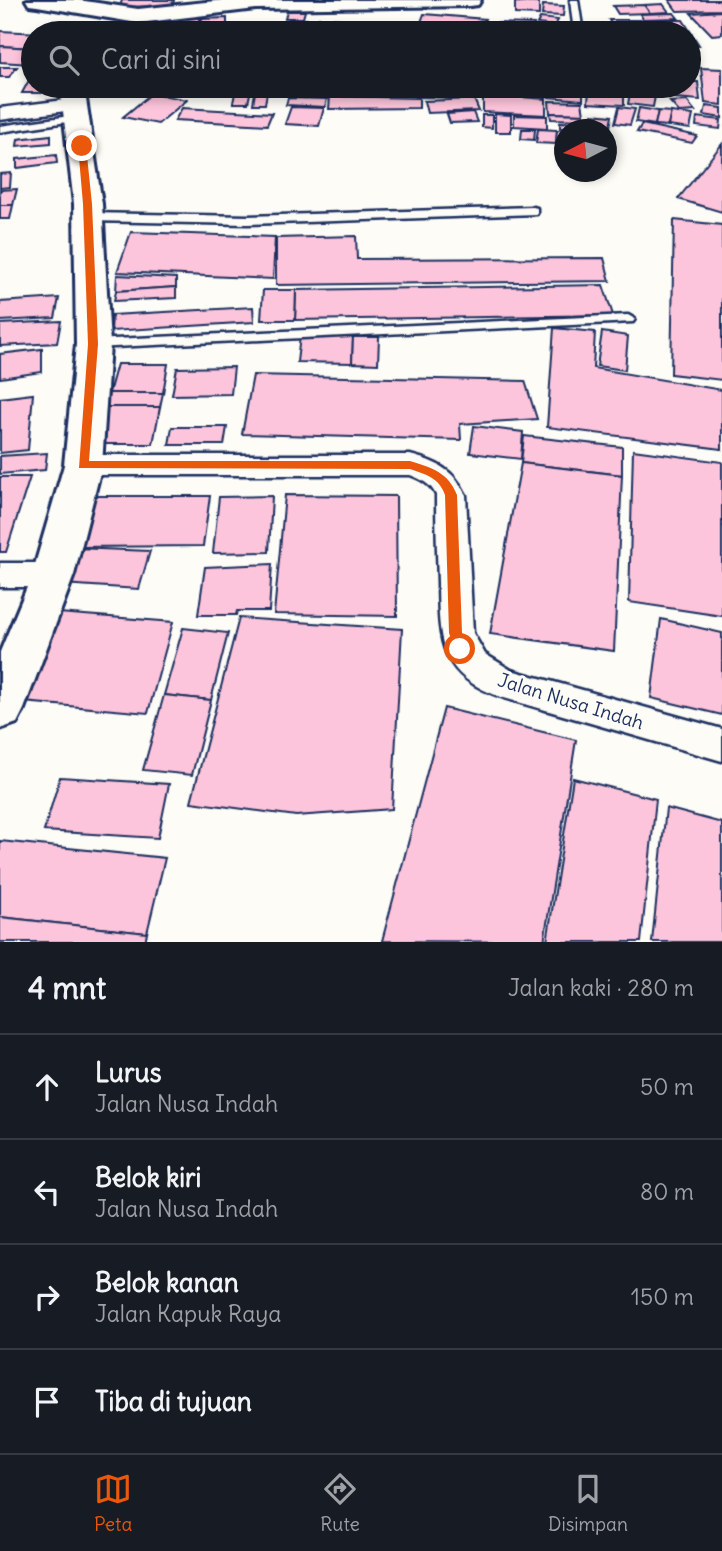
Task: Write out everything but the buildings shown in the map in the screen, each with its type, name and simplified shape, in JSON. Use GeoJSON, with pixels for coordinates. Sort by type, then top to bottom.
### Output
{"type":"FeatureCollection","features":[{"type":"Feature","properties":{"kind":"main road"},"geometry":{"type":"LineString","coordinates":[[37,0],[138,16],[256,3],[470,0]]}},
{"type":"Feature","properties":{"kind":"main road"},"geometry":{"type":"LineString","coordinates":[[131,21],[138,16]]}},
{"type":"Feature","properties":{"kind":"main road"},"geometry":{"type":"LineString","coordinates":[[0,709],[53,575],[83,465],[93,344],[88,217],[74,103]]}},
{"type":"Feature","properties":{"kind":"street"},"geometry":{"type":"LineString","coordinates":[[0,114],[74,103]]}},
{"type":"Feature","properties":{"kind":"street","name":"Jalan Nusa Indah"},"geometry":{"type":"LineString","coordinates":[[83,465],[410,465],[426,469],[447,484],[451,495],[456,633],[460,649],[471,664],[485,675],[504,682],[722,745]]}},
{"type":"Feature","properties":{"kind":"street"},"geometry":{"type":"LineString","coordinates":[[0,575],[53,575]]}},
{"type":"Feature","properties":{"kind":"lane"},"geometry":{"type":"LineString","coordinates":[[574,0],[577,21]]}},
{"type":"Feature","properties":{"kind":"lane"},"geometry":{"type":"LineString","coordinates":[[0,129],[74,103]]}},
{"type":"Feature","properties":{"kind":"lane"},"geometry":{"type":"LineString","coordinates":[[88,217],[247,220],[533,211]]}},
{"type":"Feature","properties":{"kind":"lane"},"geometry":{"type":"LineString","coordinates":[[93,344],[628,319]]}},
{"type":"Feature","properties":{"kind":"route"},"geometry":{"type":"LineString","coordinates":[[82,146],[88,204],[93,344],[83,465],[410,465],[426,469],[447,484],[451,495],[456,633],[460,649]]}}]}
